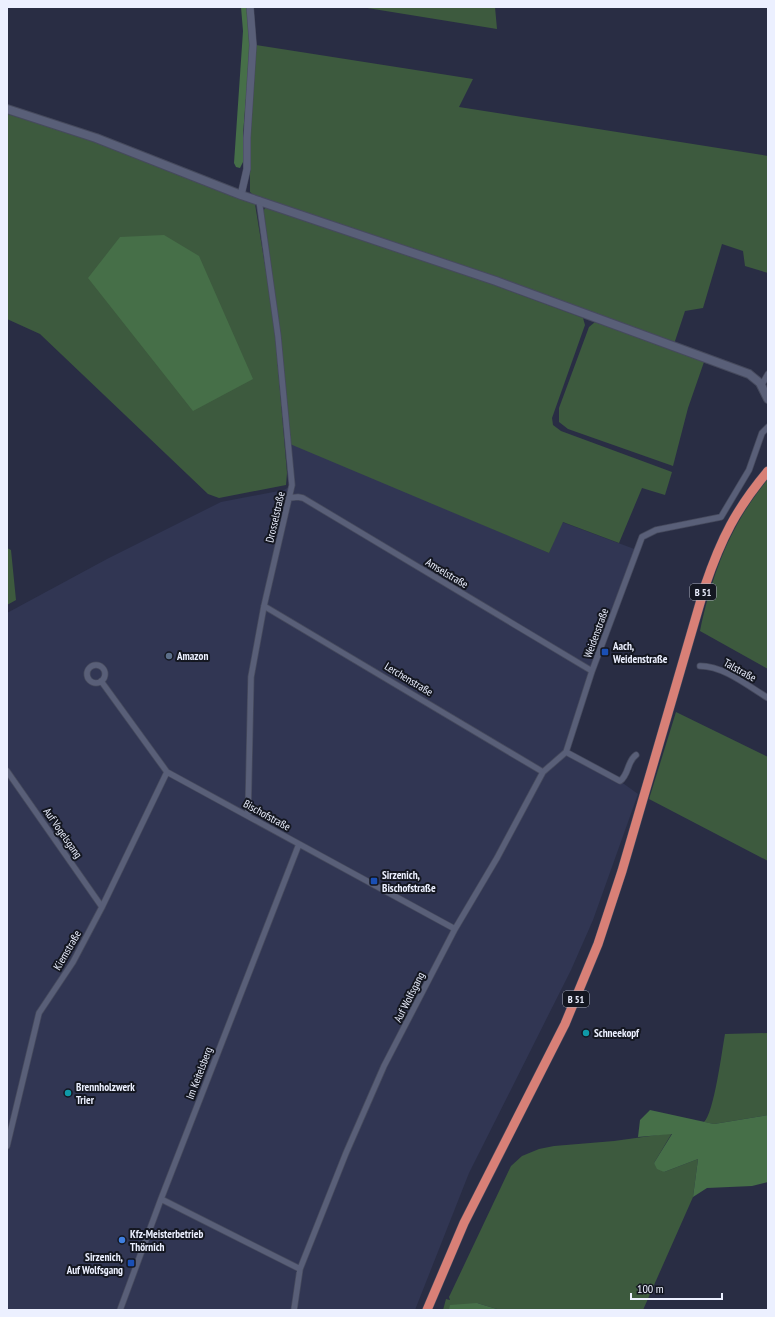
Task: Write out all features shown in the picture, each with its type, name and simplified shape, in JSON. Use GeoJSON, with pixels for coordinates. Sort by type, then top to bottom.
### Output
{"type":"FeatureCollection","features":[{"type":"Feature","properties":{"kind":"highway","name":"B 51"},"geometry":{"type":"LineString","coordinates":[[427,1310],[464,1223],[580,990],[598,944],[622,871],[715,556],[734,516],[768,471]]}},
{"type":"Feature","properties":{"kind":"main road"},"geometry":{"type":"LineString","coordinates":[[7,109],[96,138],[242,195],[382,242],[749,374],[761,386],[768,399]]}},
{"type":"Feature","properties":{"kind":"street"},"geometry":{"type":"LineString","coordinates":[[242,195],[247,170],[247,138],[253,45],[250,7]]}},
{"type":"Feature","properties":{"kind":"street","name":"Drosselstraße"},"geometry":{"type":"LineString","coordinates":[[248,815],[251,678],[264,606],[292,485],[278,336],[259,200]]}},
{"type":"Feature","properties":{"kind":"street"},"geometry":{"type":"LineString","coordinates":[[761,386],[768,374]]}},
{"type":"Feature","properties":{"kind":"street","name":"Weidenstraße"},"geometry":{"type":"LineString","coordinates":[[566,752],[592,671],[642,537],[656,530],[721,517],[736,494],[748,470],[762,433],[768,427]]}},
{"type":"Feature","properties":{"kind":"street","name":"Amselstraße"},"geometry":{"type":"LineString","coordinates":[[289,498],[303,498],[592,671]]}},
{"type":"Feature","properties":{"kind":"street","name":"Lerchenstraße"},"geometry":{"type":"LineString","coordinates":[[264,606],[543,772]]}},
{"type":"Feature","properties":{"kind":"street","name":"Talstraße"},"geometry":{"type":"LineString","coordinates":[[700,666],[709,666],[719,669],[768,698]]}},
{"type":"Feature","properties":{"kind":"street","name":"Bischofstraße"},"geometry":{"type":"LineString","coordinates":[[101,681],[167,772],[456,929]]}},
{"type":"Feature","properties":{"kind":"street"},"geometry":{"type":"LineString","coordinates":[[566,752],[620,781],[624,778],[636,755]]}},
{"type":"Feature","properties":{"kind":"street","name":"Auf Wolfsgang"},"geometry":{"type":"LineString","coordinates":[[294,1310],[300,1270],[346,1153],[384,1066],[456,929],[497,858],[543,772],[549,765],[566,752]]}},
{"type":"Feature","properties":{"kind":"street","name":"Auf Vogelsgang"},"geometry":{"type":"LineString","coordinates":[[7,771],[102,907]]}},
{"type":"Feature","properties":{"kind":"street","name":"Kiemstraße"},"geometry":{"type":"LineString","coordinates":[[7,1146],[40,1013],[73,962],[102,907],[167,772]]}},
{"type":"Feature","properties":{"kind":"street","name":"Im Keitelsberg"},"geometry":{"type":"LineString","coordinates":[[120,1310],[161,1199],[299,844]]}},
{"type":"Feature","properties":{"kind":"street"},"geometry":{"type":"LineString","coordinates":[[161,1199],[300,1270]]}},
{"type":"Feature","properties":{"kind":"shaded area"},"geometry":{"type":"Polygon","coordinates":[[[288,441],[549,553],[562,522],[637,550],[566,751],[620,781],[638,794],[593,920],[571,970],[469,1173],[415,1310],[7,1310],[7,613],[107,559],[221,502],[284,490],[292,485],[288,441]]]}},
{"type":"Feature","properties":{"kind":"green space"},"geometry":{"type":"Polygon","coordinates":[[[241,7],[248,7],[250,52],[243,134],[244,160],[240,168],[236,167],[234,163],[243,31],[241,7]]]}},
{"type":"Feature","properties":{"kind":"green space"},"geometry":{"type":"Polygon","coordinates":[[[361,7],[495,7],[497,29],[361,7]]]}},
{"type":"Feature","properties":{"kind":"green space"},"geometry":{"type":"Polygon","coordinates":[[[256,45],[473,79],[459,107],[768,156],[768,273],[745,266],[743,251],[722,244],[703,308],[685,311],[674,344],[446,261],[255,196],[250,192],[250,120],[256,45]]]}},
{"type":"Feature","properties":{"kind":"green space"},"geometry":{"type":"Polygon","coordinates":[[[7,114],[69,132],[252,200],[255,204],[274,321],[287,473],[286,485],[219,498],[208,494],[40,334],[7,319],[7,114]]]}},
{"type":"Feature","properties":{"kind":"green space"},"geometry":{"type":"Polygon","coordinates":[[[266,207],[451,269],[583,318],[585,325],[552,418],[553,425],[561,431],[672,472],[665,495],[642,488],[619,543],[563,522],[549,553],[290,444],[280,331],[263,218],[263,211],[266,207]]]}},
{"type":"Feature","properties":{"kind":"green space"},"geometry":{"type":"Polygon","coordinates":[[[164,235],[199,256],[253,379],[193,411],[88,278],[120,237],[164,235]]]}},
{"type":"Feature","properties":{"kind":"green space"},"geometry":{"type":"Polygon","coordinates":[[[595,322],[704,362],[688,408],[673,466],[568,429],[559,422],[559,408],[589,327],[595,322]]]}},
{"type":"Feature","properties":{"kind":"green space"},"geometry":{"type":"Polygon","coordinates":[[[768,479],[768,669],[700,631],[710,590],[724,551],[743,514],[768,479]]]}},
{"type":"Feature","properties":{"kind":"green space"},"geometry":{"type":"Polygon","coordinates":[[[7,548],[11,550],[16,600],[7,605],[7,548]]]}},
{"type":"Feature","properties":{"kind":"green space"},"geometry":{"type":"Polygon","coordinates":[[[676,712],[768,757],[768,861],[649,799],[676,712]]]}},
{"type":"Feature","properties":{"kind":"green space"},"geometry":{"type":"Polygon","coordinates":[[[768,1033],[768,1115],[714,1124],[704,1122],[711,1107],[720,1067],[725,1034],[768,1033]]]}},
{"type":"Feature","properties":{"kind":"green space"},"geometry":{"type":"Polygon","coordinates":[[[650,1110],[714,1124],[768,1115],[768,1182],[752,1186],[707,1188],[693,1197],[698,1159],[664,1172],[657,1169],[654,1163],[672,1134],[638,1137],[640,1120],[650,1110]]]}},
{"type":"Feature","properties":{"kind":"green space"},"geometry":{"type":"Polygon","coordinates":[[[672,1133],[654,1163],[664,1172],[698,1159],[693,1197],[643,1310],[500,1310],[477,1303],[485,1310],[443,1310],[446,1299],[450,1300],[449,1297],[511,1166],[522,1156],[539,1149],[554,1146],[614,1141],[672,1133]]]}},
{"type":"Feature","properties":{"kind":"green space"},"geometry":{"type":"Polygon","coordinates":[[[477,1303],[500,1310],[449,1310],[450,1305],[477,1303]]]}},
{"type":"Feature","properties":{"kind":"place","name":"Aach, Weidenstraße"},"geometry":{"type":"Point","coordinates":[605,652]}},
{"type":"Feature","properties":{"kind":"place","name":"Amazon"},"geometry":{"type":"Point","coordinates":[169,656]}},
{"type":"Feature","properties":{"kind":"place","name":"Sirzenich, Bischofstraße"},"geometry":{"type":"Point","coordinates":[374,881]}},
{"type":"Feature","properties":{"kind":"place","name":"Schneekopf"},"geometry":{"type":"Point","coordinates":[586,1033]}},
{"type":"Feature","properties":{"kind":"place","name":"Brennholzwerk Trier"},"geometry":{"type":"Point","coordinates":[68,1093]}},
{"type":"Feature","properties":{"kind":"place","name":"Kfz-Meisterbetrieb Thörnich"},"geometry":{"type":"Point","coordinates":[122,1240]}},
{"type":"Feature","properties":{"kind":"place","name":"Sirzenich, Auf Wolfsgang"},"geometry":{"type":"Point","coordinates":[131,1263]}}]}
